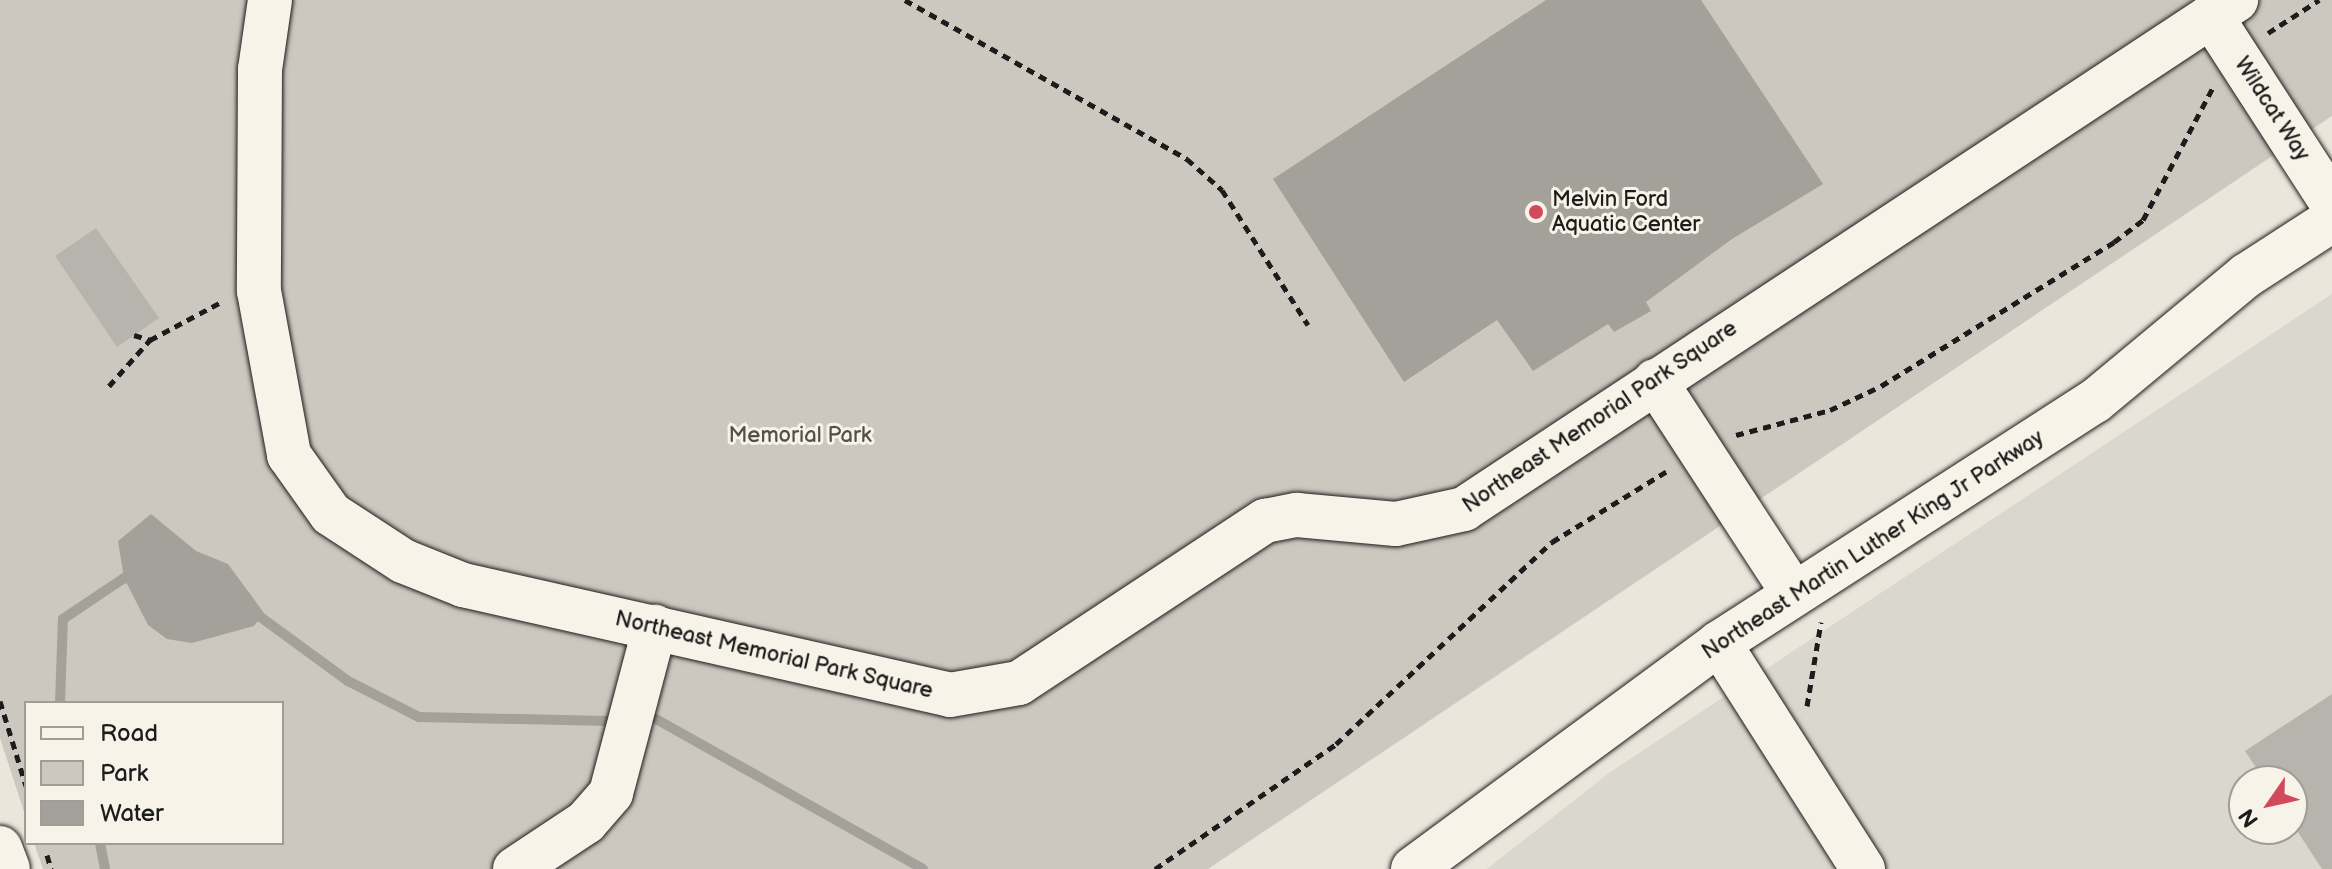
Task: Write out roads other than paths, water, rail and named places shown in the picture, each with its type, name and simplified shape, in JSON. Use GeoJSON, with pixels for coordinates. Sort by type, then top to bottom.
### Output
{"type":"FeatureCollection","features":[{"type":"Feature","properties":{"kind":"street","name":"Northeast Memorial Park Square"},"geometry":{"type":"LineString","coordinates":[[270,0],[260,69],[259,291],[289,455],[331,514],[403,561],[463,585],[950,695],[1019,683],[1265,521],[1436,520],[1464,509],[2224,8]]}},
{"type":"Feature","properties":{"kind":"street","name":"Wildcat Way"},"geometry":{"type":"LineString","coordinates":[[2224,8],[2332,203]]}},
{"type":"Feature","properties":{"kind":"street","name":"Northeast Martin Luther King Jr Parkway"},"geometry":{"type":"LineString","coordinates":[[1413,869],[1719,643],[1808,604],[2095,401],[2247,275],[2332,220]]}},
{"type":"Feature","properties":{"kind":"street"},"geometry":{"type":"LineString","coordinates":[[1655,381],[1808,604]]}},
{"type":"Feature","properties":{"kind":"street"},"geometry":{"type":"LineString","coordinates":[[515,869],[586,822],[611,793],[655,627]]}},
{"type":"Feature","properties":{"kind":"street"},"geometry":{"type":"LineString","coordinates":[[1719,643],[1863,869]]}},
{"type":"Feature","properties":{"kind":"street"},"geometry":{"type":"LineString","coordinates":[[0,848],[8,869]]}},
{"type":"Feature","properties":{"kind":"water","name":"Melvin Ford Aquatic Center"},"geometry":{"type":"Polygon","coordinates":[[[1546,0],[1701,0],[1823,184],[1732,239],[1646,302],[1651,311],[1614,332],[1608,324],[1533,371],[1497,320],[1404,382],[1273,179],[1546,0]]]}},
{"type":"Feature","properties":{"kind":"water"},"geometry":{"type":"Polygon","coordinates":[[[151,514],[196,551],[228,564],[264,613],[254,626],[192,643],[167,639],[148,625],[124,578],[118,541],[151,514]]]}},
{"type":"Feature","properties":{"kind":"waterway"},"geometry":{"type":"LineString","coordinates":[[60,701],[63,619],[124,578],[135,580]]}},
{"type":"Feature","properties":{"kind":"waterway"},"geometry":{"type":"LineString","coordinates":[[251,610],[348,681],[419,717],[608,721]]}},
{"type":"Feature","properties":{"kind":"waterway"},"geometry":{"type":"LineString","coordinates":[[656,719],[923,869]]}},
{"type":"Feature","properties":{"kind":"waterway"},"geometry":{"type":"LineString","coordinates":[[100,845],[105,869]]}},
{"type":"Feature","properties":{"kind":"place","name":"Melvin Ford Aquatic Center"},"geometry":{"type":"Point","coordinates":[1536,212]}},
{"type":"Feature","properties":{"kind":"park label","name":"Memorial Park"},"geometry":{"type":"Point","coordinates":[800,436]}}]}
